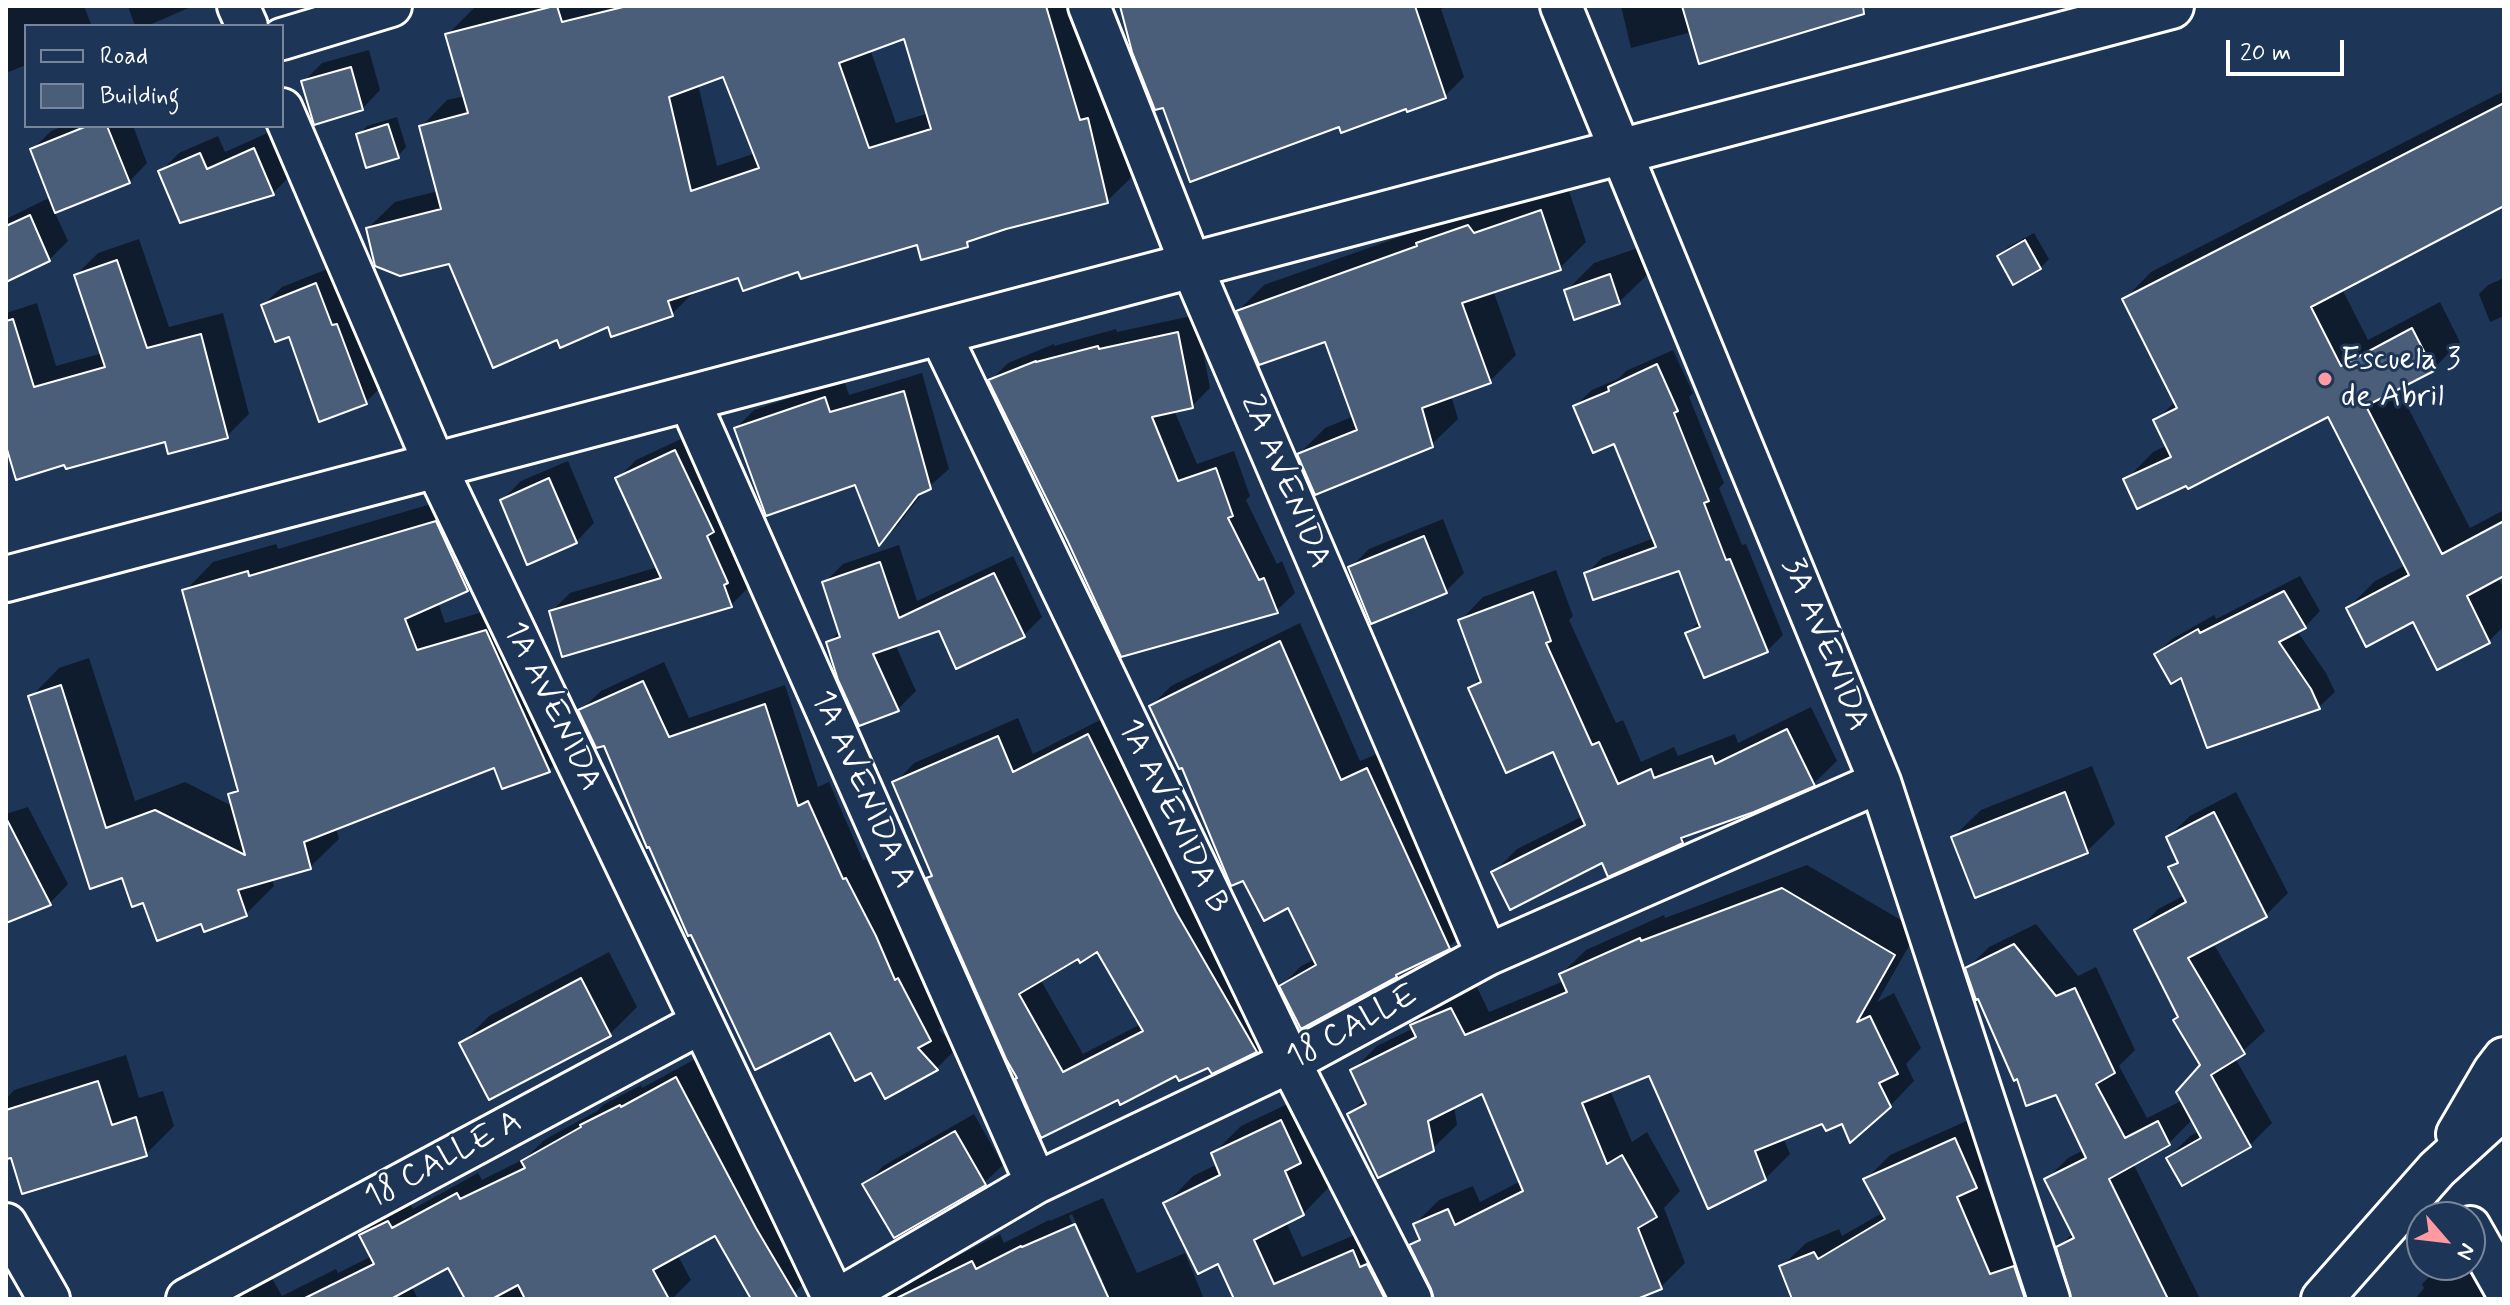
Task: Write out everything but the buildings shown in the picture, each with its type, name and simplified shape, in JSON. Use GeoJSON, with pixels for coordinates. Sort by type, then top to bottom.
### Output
{"type":"FeatureCollection","features":[{"type":"Feature","properties":{"kind":"main road"},"geometry":{"type":"LineString","coordinates":[[6,579],[2171,6]]}},
{"type":"Feature","properties":{"kind":"street"},"geometry":{"type":"LineString","coordinates":[[284,38],[391,6]]}},
{"type":"Feature","properties":{"kind":"street","name":"2A AVENIDA"},"geometry":{"type":"LineString","coordinates":[[1089,6],[1191,265],[1487,955]]}},
{"type":"Feature","properties":{"kind":"street","name":"3A AVENIDA"},"geometry":{"type":"LineString","coordinates":[[1561,6],[1880,782],[2049,1299]]}},
{"type":"Feature","properties":{"kind":"street","name":"1A AVENIDA"},"geometry":{"type":"LineString","coordinates":[[284,114],[435,465],[836,1299]]}},
{"type":"Feature","properties":{"kind":"street","name":"1A AVENIDA B"},"geometry":{"type":"LineString","coordinates":[[939,332],[1290,1062],[1411,1299]]}},
{"type":"Feature","properties":{"kind":"street","name":"1A AVENIDA A"},"geometry":{"type":"LineString","coordinates":[[688,398],[1036,1183]]}},
{"type":"Feature","properties":{"kind":"street","name":"18 CALLE"},"geometry":{"type":"LineString","coordinates":[[836,1299],[1036,1183],[1290,1062],[1487,955],[1880,782]]}},
{"type":"Feature","properties":{"kind":"street","name":"18 CALLE A"},"geometry":{"type":"LineString","coordinates":[[187,1299],[701,1023]]}},
{"type":"Feature","properties":{"kind":"street"},"geometry":{"type":"LineString","coordinates":[[2437,1169],[2504,1058]]}},
{"type":"Feature","properties":{"kind":"street"},"geometry":{"type":"LineString","coordinates":[[2322,1299],[2437,1169],[2504,1108]]}},
{"type":"Feature","properties":{"kind":"street"},"geometry":{"type":"LineString","coordinates":[[2437,1169],[2456,1201]]}},
{"type":"Feature","properties":{"kind":"street"},"geometry":{"type":"LineString","coordinates":[[6,1224],[49,1299]]}},
{"type":"Feature","properties":{"kind":"street"},"geometry":{"type":"LineString","coordinates":[[2486,1255],[2504,1287]]}},
{"type":"Feature","properties":{"kind":"place","name":"Escuela 3 de Abril"},"geometry":{"type":"Point","coordinates":[2325,379]}}]}
